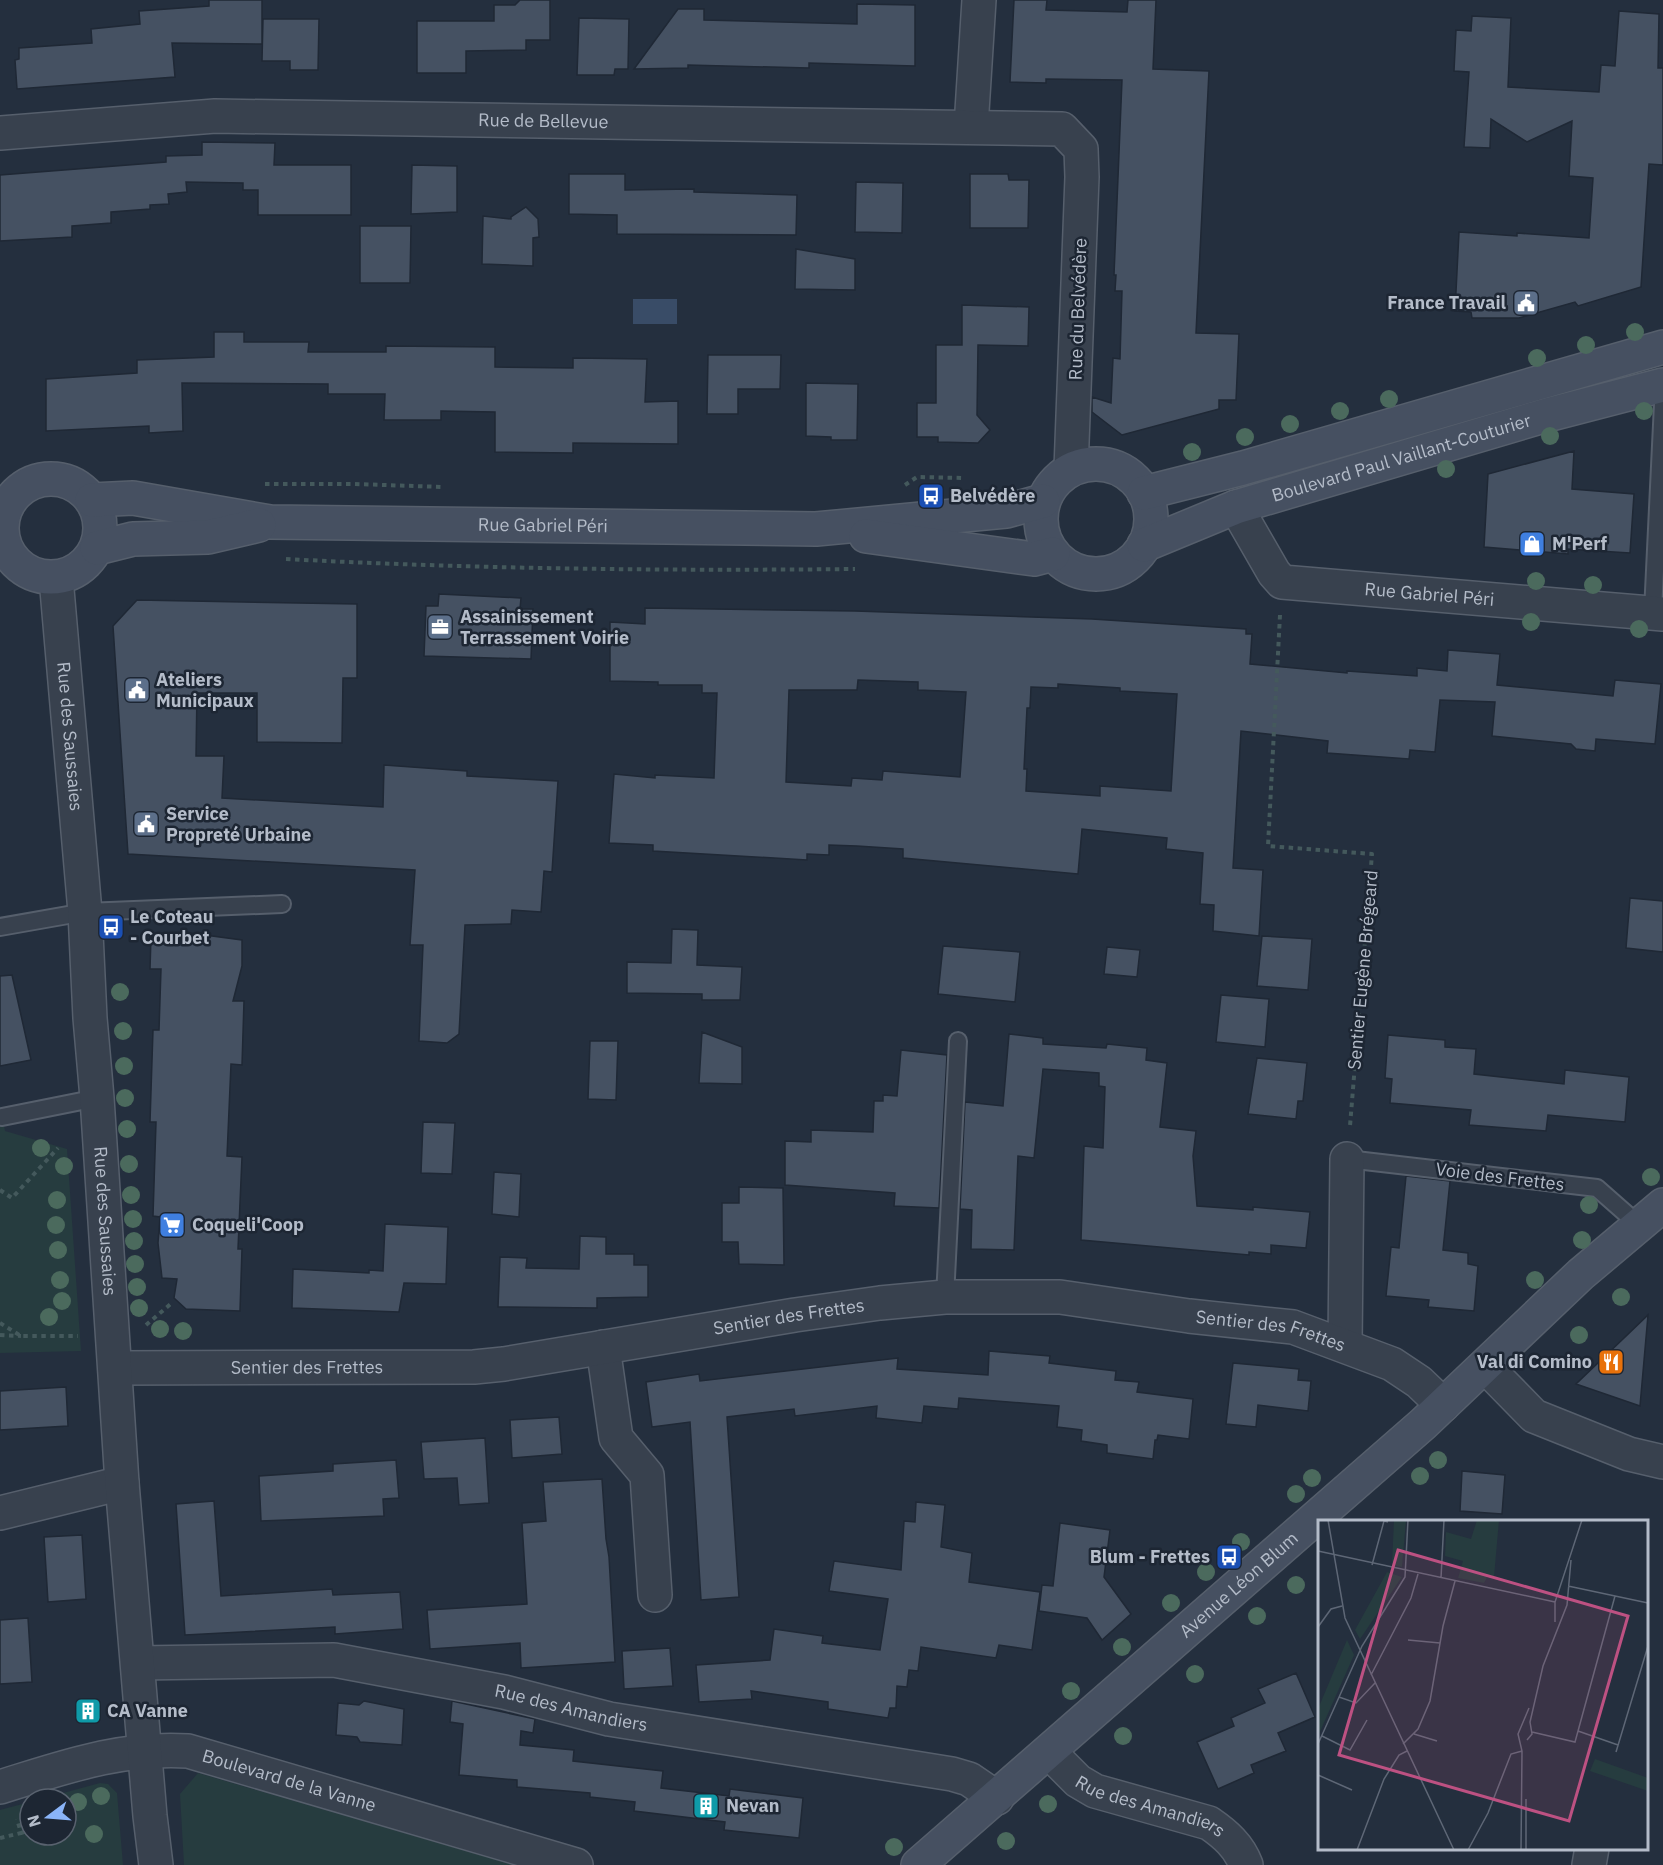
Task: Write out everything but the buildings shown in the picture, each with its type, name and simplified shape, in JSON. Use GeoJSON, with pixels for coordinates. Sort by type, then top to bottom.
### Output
{"type":"FeatureCollection","features":[{"type":"Feature","properties":{"kind":"main road","name":"Boulevard Paul Vaillant-Couturier"},"geometry":{"type":"LineString","coordinates":[[1144,493],[1255,465],[1663,347]]}},
{"type":"Feature","properties":{"kind":"main road","name":"Boulevard Paul Vaillant-Couturier"},"geometry":{"type":"LineString","coordinates":[[1144,545],[1236,507],[1547,415],[1663,385]]}},
{"type":"Feature","properties":{"kind":"main road"},"geometry":{"type":"LineString","coordinates":[[1086,464],[1116,468],[1133,478],[1144,493],[1150,507],[1150,526],[1144,545],[1133,560],[1117,570],[1096,574],[1077,571],[1053,554],[1044,538],[1041,522],[1043,501],[1051,486],[1071,469],[1086,464]]}},
{"type":"Feature","properties":{"kind":"main road"},"geometry":{"type":"LineString","coordinates":[[49,479],[64,480],[79,487],[92,500],[99,515],[101,532],[97,548],[88,562],[77,571],[56,578],[33,574],[5,555],[3,519],[5,502],[20,490],[33,482],[49,479]]}},
{"type":"Feature","properties":{"kind":"main road","name":"Rue Gabriel Péri"},"geometry":{"type":"LineString","coordinates":[[92,500],[133,498],[270,522],[816,529],[1006,511],[1043,501]]}},
{"type":"Feature","properties":{"kind":"main road","name":"Rue Gabriel Péri"},"geometry":{"type":"LineString","coordinates":[[97,548],[134,539],[208,537],[270,522]]}},
{"type":"Feature","properties":{"kind":"main road","name":"Rue Gabriel Péri"},"geometry":{"type":"LineString","coordinates":[[816,529],[1034,559],[1053,554]]}},
{"type":"Feature","properties":{"kind":"main road","name":"Avenue Léon Blum"},"geometry":{"type":"LineString","coordinates":[[918,1865],[1443,1405],[1581,1274],[1651,1215]]}},
{"type":"Feature","properties":{"kind":"street"},"geometry":{"type":"LineString","coordinates":[[971,127],[979,0]]}},
{"type":"Feature","properties":{"kind":"street","name":"Rue de Bellevue"},"geometry":{"type":"LineString","coordinates":[[0,133],[215,116],[971,127],[1062,129],[1081,149]]}},
{"type":"Feature","properties":{"kind":"street","name":"Rue du Belvédère"},"geometry":{"type":"LineString","coordinates":[[1071,469],[1082,177],[1081,149]]}},
{"type":"Feature","properties":{"kind":"street"},"geometry":{"type":"LineString","coordinates":[[1236,507],[1274,573],[1282,582]]}},
{"type":"Feature","properties":{"kind":"street","name":"Rue des Saussaies"},"geometry":{"type":"LineString","coordinates":[[56,578],[85,912],[90,1018],[98,1098],[122,1483],[156,1865]]}},
{"type":"Feature","properties":{"kind":"street","name":"Rue Gabriel Péri"},"geometry":{"type":"LineString","coordinates":[[1282,582],[1658,613]]}},
{"type":"Feature","properties":{"kind":"street"},"geometry":{"type":"LineString","coordinates":[[1345,1345],[1347,1159]]}},
{"type":"Feature","properties":{"kind":"street","name":"Sentier des Frettes"},"geometry":{"type":"LineString","coordinates":[[115,1368],[463,1368],[504,1364],[795,1315],[945,1297],[1060,1297],[1189,1316],[1293,1327],[1392,1364],[1419,1382],[1443,1405]]}},
{"type":"Feature","properties":{"kind":"street"},"geometry":{"type":"LineString","coordinates":[[603,1347],[616,1438],[646,1475],[655,1595]]}},
{"type":"Feature","properties":{"kind":"street"},"geometry":{"type":"LineString","coordinates":[[1485,1366],[1534,1416],[1629,1454],[1663,1462]]}},
{"type":"Feature","properties":{"kind":"street"},"geometry":{"type":"LineString","coordinates":[[0,1513],[122,1483]]}},
{"type":"Feature","properties":{"kind":"street","name":"Rue des Amandiers"},"geometry":{"type":"LineString","coordinates":[[138,1663],[334,1660],[504,1692],[609,1719],[952,1774],[969,1779],[997,1798]]}},
{"type":"Feature","properties":{"kind":"street","name":"Boulevard de la Vanne"},"geometry":{"type":"LineString","coordinates":[[0,1787],[91,1759],[145,1750],[188,1751],[576,1865]]}},
{"type":"Feature","properties":{"kind":"street","name":"Rue des Amandiers"},"geometry":{"type":"LineString","coordinates":[[1049,1752],[1078,1781],[1095,1791],[1209,1823],[1225,1834],[1238,1848],[1246,1865]]}},
{"type":"Feature","properties":{"kind":"street"},"geometry":{"type":"LineString","coordinates":[[1589,1865],[1592,1850]]}},
{"type":"Feature","properties":{"kind":"lane"},"geometry":{"type":"LineString","coordinates":[[1658,613],[1663,404]]}},
{"type":"Feature","properties":{"kind":"lane"},"geometry":{"type":"LineString","coordinates":[[0,927],[85,912],[282,904]]}},
{"type":"Feature","properties":{"kind":"lane"},"geometry":{"type":"LineString","coordinates":[[945,1297],[958,1041]]}},
{"type":"Feature","properties":{"kind":"lane"},"geometry":{"type":"LineString","coordinates":[[2,1117],[98,1098]]}},
{"type":"Feature","properties":{"kind":"lane","name":"Voie des Frettes"},"geometry":{"type":"LineString","coordinates":[[1347,1159],[1597,1188],[1651,1215]]}},
{"type":"Feature","properties":{"kind":"path"},"geometry":{"type":"LineString","coordinates":[[901,488],[917,477],[971,478]]}},
{"type":"Feature","properties":{"kind":"path"},"geometry":{"type":"LineString","coordinates":[[257,484],[354,484],[448,488]]}},
{"type":"Feature","properties":{"kind":"path"},"geometry":{"type":"LineString","coordinates":[[281,559],[432,567],[857,569]]}},
{"type":"Feature","properties":{"kind":"path","name":"Sentier Eugène Brégeard"},"geometry":{"type":"LineString","coordinates":[[1282,582],[1268,846],[1372,854],[1347,1159]]}},
{"type":"Feature","properties":{"kind":"path"},"geometry":{"type":"LineString","coordinates":[[0,1190],[12,1198],[58,1148]]}},
{"type":"Feature","properties":{"kind":"path"},"geometry":{"type":"LineString","coordinates":[[148,1323],[173,1302]]}},
{"type":"Feature","properties":{"kind":"path"},"geometry":{"type":"LineString","coordinates":[[0,1323],[21,1336]]}},
{"type":"Feature","properties":{"kind":"path"},"geometry":{"type":"LineString","coordinates":[[0,1335],[81,1336]]}},
{"type":"Feature","properties":{"kind":"path"},"geometry":{"type":"LineString","coordinates":[[0,1838],[18,1834]]}},
{"type":"Feature","properties":{"kind":"green space"},"geometry":{"type":"Polygon","coordinates":[[[0,1105],[5,1131],[67,1149],[81,1351],[0,1353],[0,1105]]]}},
{"type":"Feature","properties":{"kind":"green space"},"geometry":{"type":"Polygon","coordinates":[[[198,1773],[514,1865],[184,1865],[180,1794],[198,1773]]]}},
{"type":"Feature","properties":{"kind":"green space"},"geometry":{"type":"Polygon","coordinates":[[[100,1783],[108,1784],[117,1793],[123,1865],[0,1865],[0,1810],[18,1805],[18,1847],[78,1847],[78,1789],[100,1783]]]}},
{"type":"Feature","properties":{"kind":"water"},"geometry":{"type":"Polygon","coordinates":[[[633,299],[677,299],[677,324],[633,324],[633,299]]]}},
{"type":"Feature","properties":{"kind":"place","name":"France Travail"},"geometry":{"type":"Point","coordinates":[1526,303]}},
{"type":"Feature","properties":{"kind":"place","name":"Belvédère"},"geometry":{"type":"Point","coordinates":[931,496]}},
{"type":"Feature","properties":{"kind":"place","name":"M'Perf"},"geometry":{"type":"Point","coordinates":[1532,544]}},
{"type":"Feature","properties":{"kind":"place","name":"Assainissement Terrassement Voirie"},"geometry":{"type":"Point","coordinates":[440,627]}},
{"type":"Feature","properties":{"kind":"place","name":"Ateliers Municipaux"},"geometry":{"type":"Point","coordinates":[137,690]}},
{"type":"Feature","properties":{"kind":"place","name":"Service Propreté Urbaine"},"geometry":{"type":"Point","coordinates":[146,824]}},
{"type":"Feature","properties":{"kind":"place","name":"Le Coteau - Courbet"},"geometry":{"type":"Point","coordinates":[111,927]}},
{"type":"Feature","properties":{"kind":"place","name":"Coqueli'Coop"},"geometry":{"type":"Point","coordinates":[172,1225]}},
{"type":"Feature","properties":{"kind":"place","name":"Val di Comino"},"geometry":{"type":"Point","coordinates":[1611,1362]}},
{"type":"Feature","properties":{"kind":"place","name":"Blum - Frettes"},"geometry":{"type":"Point","coordinates":[1229,1557]}},
{"type":"Feature","properties":{"kind":"place","name":"CA Vanne"},"geometry":{"type":"Point","coordinates":[88,1711]}},
{"type":"Feature","properties":{"kind":"place","name":"Nevan"},"geometry":{"type":"Point","coordinates":[706,1806]}}]}
